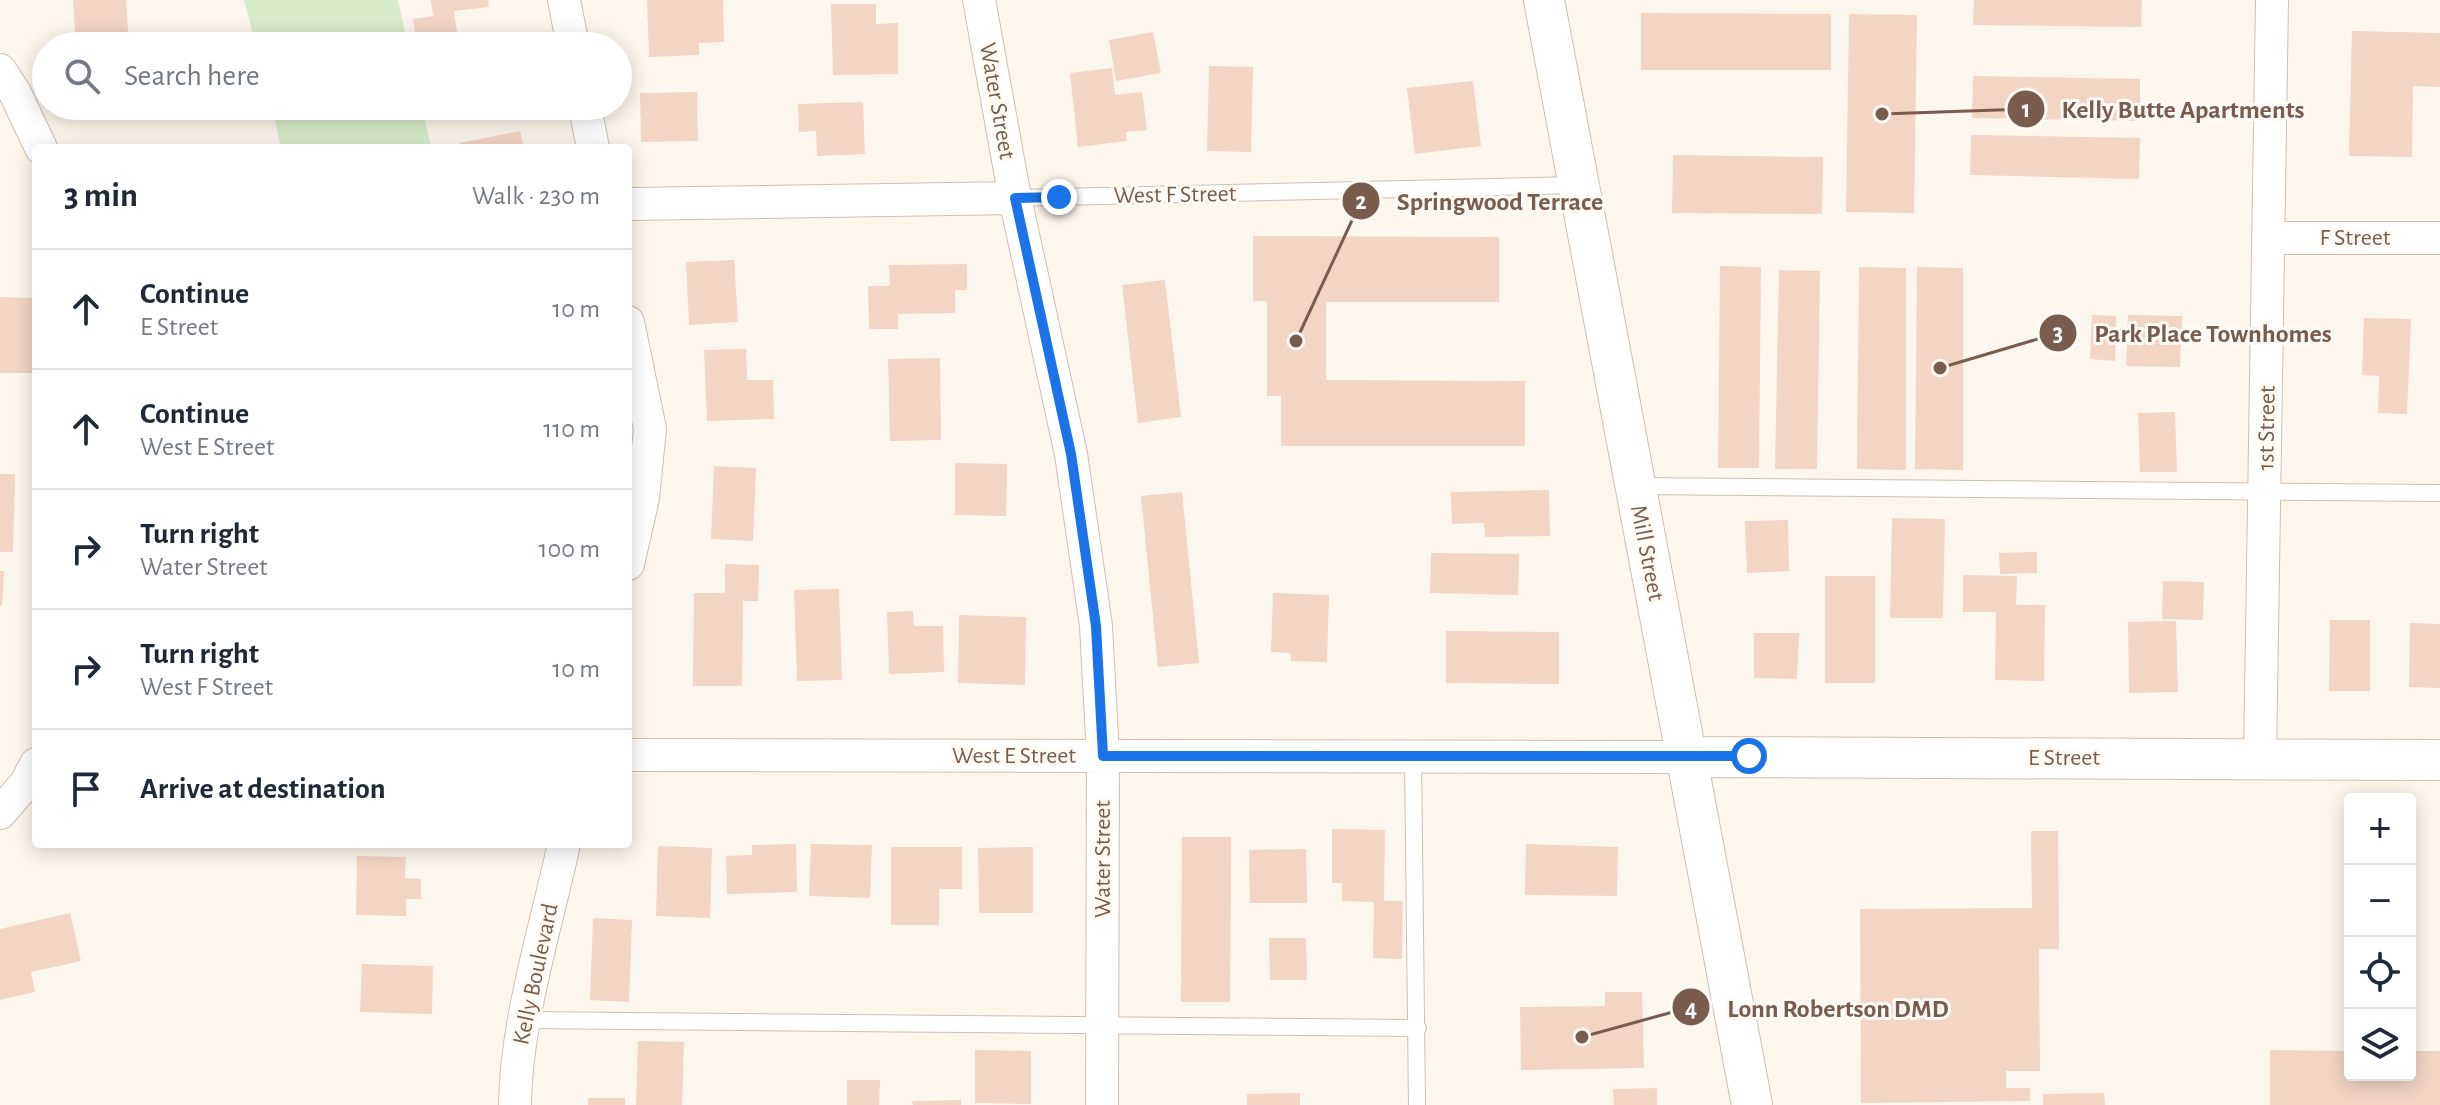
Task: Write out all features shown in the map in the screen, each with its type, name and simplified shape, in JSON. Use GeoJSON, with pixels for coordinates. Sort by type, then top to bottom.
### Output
{"type":"FeatureCollection","features":[{"type":"Feature","properties":{"kind":"street"},"geometry":{"type":"LineString","coordinates":[[564,0],[570,32]]}},
{"type":"Feature","properties":{"kind":"street","name":"Water Street"},"geometry":{"type":"LineString","coordinates":[[979,0],[1015,198],[1071,454],[1096,626],[1103,756],[1102,1105]]}},
{"type":"Feature","properties":{"kind":"street","name":"Mill Street"},"geometry":{"type":"LineString","coordinates":[[1544,0],[1752,1105]]}},
{"type":"Feature","properties":{"kind":"street","name":"1st Street"},"geometry":{"type":"LineString","coordinates":[[2260,759],[2272,0]]}},
{"type":"Feature","properties":{"kind":"street"},"geometry":{"type":"LineString","coordinates":[[0,70],[15,93],[39,144]]}},
{"type":"Feature","properties":{"kind":"street"},"geometry":{"type":"LineString","coordinates":[[588,120],[592,144]]}},
{"type":"Feature","properties":{"kind":"street","name":"West F Street"},"geometry":{"type":"LineString","coordinates":[[632,204],[1015,198]]}},
{"type":"Feature","properties":{"kind":"street","name":"F Street"},"geometry":{"type":"LineString","coordinates":[[2270,238],[2440,238]]}},
{"type":"Feature","properties":{"kind":"street"},"geometry":{"type":"LineString","coordinates":[[632,341],[650,429],[643,498],[632,546]]}},
{"type":"Feature","properties":{"kind":"street","name":"West E Street"},"geometry":{"type":"LineString","coordinates":[[632,755],[1688,757]]}},
{"type":"Feature","properties":{"kind":"street","name":"E Street"},"geometry":{"type":"LineString","coordinates":[[1688,757],[2440,760]]}},
{"type":"Feature","properties":{"kind":"street"},"geometry":{"type":"LineString","coordinates":[[0,813],[32,772]]}},
{"type":"Feature","properties":{"kind":"street","name":"Kelly Boulevard"},"geometry":{"type":"LineString","coordinates":[[515,1105],[524,1020],[563,848]]}},
{"type":"Feature","properties":{"kind":"lane","name":"West F Street"},"geometry":{"type":"LineString","coordinates":[[1015,198],[1578,185]]}},
{"type":"Feature","properties":{"kind":"lane"},"geometry":{"type":"LineString","coordinates":[[1634,486],[2440,493]]}},
{"type":"Feature","properties":{"kind":"lane"},"geometry":{"type":"LineString","coordinates":[[1413,757],[1417,1105]]}},
{"type":"Feature","properties":{"kind":"lane"},"geometry":{"type":"LineString","coordinates":[[524,1020],[1418,1028]]}},
{"type":"Feature","properties":{"kind":"green space"},"geometry":{"type":"Polygon","coordinates":[[[244,0],[398,0],[405,32],[252,32],[244,0]]]}},
{"type":"Feature","properties":{"kind":"green space"},"geometry":{"type":"Polygon","coordinates":[[[275,120],[425,120],[430,144],[280,144],[275,120]]]}},
{"type":"Feature","properties":{"kind":"building"},"geometry":{"type":"Polygon","coordinates":[[[73,0],[126,0],[128,32],[75,32],[73,0]]]}},
{"type":"Feature","properties":{"kind":"building"},"geometry":{"type":"Polygon","coordinates":[[[431,0],[488,0],[489,7],[454,11],[457,32],[415,32],[413,19],[433,16],[431,0]]]}},
{"type":"Feature","properties":{"kind":"building"},"geometry":{"type":"Polygon","coordinates":[[[647,0],[723,0],[724,42],[699,43],[699,55],[649,57],[647,0]]]}},
{"type":"Feature","properties":{"kind":"building"},"geometry":{"type":"Polygon","coordinates":[[[1974,0],[2142,0],[2141,27],[1973,25],[1974,0]]]}},
{"type":"Feature","properties":{"kind":"building"},"geometry":{"type":"Polygon","coordinates":[[[831,4],[876,4],[876,24],[898,23],[898,74],[833,75],[831,4]]]}},
{"type":"Feature","properties":{"kind":"building"},"geometry":{"type":"Polygon","coordinates":[[[1641,13],[1831,14],[1831,70],[1641,70],[1641,13]]]}},
{"type":"Feature","properties":{"kind":"building"},"geometry":{"type":"Polygon","coordinates":[[[1849,14],[1917,15],[1914,213],[1846,212],[1849,14]]]}},
{"type":"Feature","properties":{"kind":"building"},"geometry":{"type":"Polygon","coordinates":[[[2352,31],[2440,33],[2440,87],[2413,86],[2412,157],[2349,156],[2352,31]]]}},
{"type":"Feature","properties":{"kind":"building"},"geometry":{"type":"Polygon","coordinates":[[[1153,32],[1161,73],[1116,81],[1109,40],[1153,32]]]}},
{"type":"Feature","properties":{"kind":"building"},"geometry":{"type":"Polygon","coordinates":[[[1209,66],[1253,67],[1251,152],[1207,151],[1209,66]]]}},
{"type":"Feature","properties":{"kind":"building"},"geometry":{"type":"Polygon","coordinates":[[[1112,68],[1115,95],[1142,92],[1147,130],[1126,132],[1127,141],[1078,147],[1070,73],[1112,68]]]}},
{"type":"Feature","properties":{"kind":"building"},"geometry":{"type":"Polygon","coordinates":[[[1973,76],[2140,79],[2140,121],[1972,118],[1973,76]]]}},
{"type":"Feature","properties":{"kind":"building"},"geometry":{"type":"Polygon","coordinates":[[[1473,81],[1481,146],[1415,154],[1407,88],[1473,81]]]}},
{"type":"Feature","properties":{"kind":"building"},"geometry":{"type":"Polygon","coordinates":[[[697,92],[698,141],[641,142],[640,93],[697,92]]]}},
{"type":"Feature","properties":{"kind":"building"},"geometry":{"type":"Polygon","coordinates":[[[863,102],[865,154],[817,156],[816,131],[799,132],[798,104],[863,102]]]}},
{"type":"Feature","properties":{"kind":"building"},"geometry":{"type":"Polygon","coordinates":[[[520,131],[523,144],[459,144],[520,131]]]}},
{"type":"Feature","properties":{"kind":"building"},"geometry":{"type":"Polygon","coordinates":[[[1971,135],[2140,138],[2139,179],[1970,175],[1971,135]]]}},
{"type":"Feature","properties":{"kind":"building"},"geometry":{"type":"Polygon","coordinates":[[[1673,155],[1823,157],[1822,214],[1672,213],[1673,155]]]}},
{"type":"Feature","properties":{"kind":"building"},"geometry":{"type":"Polygon","coordinates":[[[1253,236],[1499,237],[1499,302],[1326,302],[1326,380],[1525,381],[1525,446],[1281,446],[1281,396],[1267,396],[1267,301],[1253,301],[1253,236]]]}},
{"type":"Feature","properties":{"kind":"building"},"geometry":{"type":"Polygon","coordinates":[[[734,260],[738,322],[689,325],[686,262],[734,260]]]}},
{"type":"Feature","properties":{"kind":"building"},"geometry":{"type":"Polygon","coordinates":[[[967,264],[967,290],[955,290],[955,313],[898,314],[898,329],[869,329],[868,286],[890,286],[889,265],[967,264]]]}},
{"type":"Feature","properties":{"kind":"building"},"geometry":{"type":"Polygon","coordinates":[[[1720,266],[1761,267],[1759,468],[1718,468],[1720,266]]]}},
{"type":"Feature","properties":{"kind":"building"},"geometry":{"type":"Polygon","coordinates":[[[1859,267],[1906,268],[1906,470],[1857,469],[1859,267]]]}},
{"type":"Feature","properties":{"kind":"building"},"geometry":{"type":"Polygon","coordinates":[[[1917,267],[1963,268],[1963,470],[1915,469],[1917,267]]]}},
{"type":"Feature","properties":{"kind":"building"},"geometry":{"type":"Polygon","coordinates":[[[1779,270],[1820,271],[1817,469],[1775,469],[1779,270]]]}},
{"type":"Feature","properties":{"kind":"building"},"geometry":{"type":"Polygon","coordinates":[[[1165,280],[1181,417],[1138,423],[1122,285],[1165,280]]]}},
{"type":"Feature","properties":{"kind":"building"},"geometry":{"type":"Polygon","coordinates":[[[0,297],[32,298],[32,373],[0,373],[0,297]]]}},
{"type":"Feature","properties":{"kind":"building"},"geometry":{"type":"Polygon","coordinates":[[[2092,315],[2116,316],[2115,361],[2090,359],[2092,315]]]}},
{"type":"Feature","properties":{"kind":"building"},"geometry":{"type":"Polygon","coordinates":[[[2128,315],[2182,316],[2180,367],[2126,366],[2128,315]]]}},
{"type":"Feature","properties":{"kind":"building"},"geometry":{"type":"Polygon","coordinates":[[[2364,318],[2411,319],[2407,414],[2378,413],[2379,376],[2362,375],[2364,318]]]}},
{"type":"Feature","properties":{"kind":"building"},"geometry":{"type":"Polygon","coordinates":[[[746,349],[747,380],[773,380],[774,419],[707,421],[704,350],[746,349]]]}},
{"type":"Feature","properties":{"kind":"building"},"geometry":{"type":"Polygon","coordinates":[[[940,358],[941,440],[890,441],[888,359],[940,358]]]}},
{"type":"Feature","properties":{"kind":"building"},"geometry":{"type":"Polygon","coordinates":[[[2175,412],[2177,472],[2140,472],[2138,413],[2175,412]]]}},
{"type":"Feature","properties":{"kind":"building"},"geometry":{"type":"Polygon","coordinates":[[[955,463],[1007,464],[1006,516],[955,515],[955,463]]]}},
{"type":"Feature","properties":{"kind":"building"},"geometry":{"type":"Polygon","coordinates":[[[714,466],[756,468],[753,541],[711,539],[714,466]]]}},
{"type":"Feature","properties":{"kind":"building"},"geometry":{"type":"Polygon","coordinates":[[[0,474],[15,474],[13,552],[0,552],[0,474]]]}},
{"type":"Feature","properties":{"kind":"building"},"geometry":{"type":"Polygon","coordinates":[[[1549,490],[1550,536],[1485,537],[1484,523],[1452,524],[1451,492],[1549,490]]]}},
{"type":"Feature","properties":{"kind":"building"},"geometry":{"type":"Polygon","coordinates":[[[1182,492],[1199,663],[1158,667],[1141,496],[1182,492]]]}},
{"type":"Feature","properties":{"kind":"building"},"geometry":{"type":"Polygon","coordinates":[[[1892,518],[1945,519],[1943,618],[1890,618],[1892,518]]]}},
{"type":"Feature","properties":{"kind":"building"},"geometry":{"type":"Polygon","coordinates":[[[1788,520],[1789,571],[1747,573],[1745,521],[1788,520]]]}},
{"type":"Feature","properties":{"kind":"building"},"geometry":{"type":"Polygon","coordinates":[[[2037,552],[2037,573],[2000,574],[1999,553],[2037,552]]]}},
{"type":"Feature","properties":{"kind":"building"},"geometry":{"type":"Polygon","coordinates":[[[1431,553],[1519,554],[1518,595],[1430,593],[1431,553]]]}},
{"type":"Feature","properties":{"kind":"building"},"geometry":{"type":"Polygon","coordinates":[[[725,564],[759,565],[758,601],[743,601],[742,686],[693,686],[694,593],[725,593],[725,564]]]}},
{"type":"Feature","properties":{"kind":"building"},"geometry":{"type":"Polygon","coordinates":[[[0,571],[4,571],[2,606],[0,606],[0,571]]]}},
{"type":"Feature","properties":{"kind":"building"},"geometry":{"type":"Polygon","coordinates":[[[1963,575],[2017,576],[2016,605],[2045,605],[2044,681],[1995,680],[1996,612],[1963,612],[1963,575]]]}},
{"type":"Feature","properties":{"kind":"building"},"geometry":{"type":"Polygon","coordinates":[[[1825,576],[1875,576],[1875,683],[1825,683],[1825,576]]]}},
{"type":"Feature","properties":{"kind":"building"},"geometry":{"type":"Polygon","coordinates":[[[2163,581],[2204,582],[2203,620],[2162,619],[2163,581]]]}},
{"type":"Feature","properties":{"kind":"building"},"geometry":{"type":"Polygon","coordinates":[[[839,589],[842,680],[797,681],[794,590],[839,589]]]}},
{"type":"Feature","properties":{"kind":"building"},"geometry":{"type":"Polygon","coordinates":[[[1273,593],[1329,595],[1327,662],[1291,661],[1291,653],[1271,652],[1273,593]]]}},
{"type":"Feature","properties":{"kind":"building"},"geometry":{"type":"Polygon","coordinates":[[[913,611],[914,626],[943,626],[944,672],[889,674],[887,612],[913,611]]]}},
{"type":"Feature","properties":{"kind":"building"},"geometry":{"type":"Polygon","coordinates":[[[959,615],[1026,617],[1025,685],[958,683],[959,615]]]}},
{"type":"Feature","properties":{"kind":"building"},"geometry":{"type":"Polygon","coordinates":[[[2330,620],[2370,620],[2370,691],[2329,691],[2330,620]]]}},
{"type":"Feature","properties":{"kind":"building"},"geometry":{"type":"Polygon","coordinates":[[[2176,621],[2178,692],[2129,693],[2128,622],[2176,621]]]}},
{"type":"Feature","properties":{"kind":"building"},"geometry":{"type":"Polygon","coordinates":[[[2410,623],[2440,624],[2440,688],[2409,687],[2410,623]]]}},
{"type":"Feature","properties":{"kind":"building"},"geometry":{"type":"Polygon","coordinates":[[[1446,631],[1559,632],[1559,684],[1446,683],[1446,631]]]}},
{"type":"Feature","properties":{"kind":"building"},"geometry":{"type":"Polygon","coordinates":[[[1754,633],[1799,633],[1797,679],[1754,678],[1754,633]]]}},
{"type":"Feature","properties":{"kind":"building"},"geometry":{"type":"Polygon","coordinates":[[[1332,829],[1385,830],[1384,901],[1403,901],[1402,959],[1373,958],[1374,902],[1342,901],[1342,883],[1332,883],[1332,829]]]}},
{"type":"Feature","properties":{"kind":"building"},"geometry":{"type":"Polygon","coordinates":[[[2031,831],[2058,831],[2059,949],[2039,949],[2040,1071],[2006,1071],[2006,1088],[2030,1088],[2030,1101],[1861,1103],[1860,909],[2032,908],[2031,831]]]}},
{"type":"Feature","properties":{"kind":"building"},"geometry":{"type":"Polygon","coordinates":[[[1182,837],[1231,837],[1230,1002],[1181,1002],[1182,837]]]}},
{"type":"Feature","properties":{"kind":"building"},"geometry":{"type":"Polygon","coordinates":[[[796,844],[797,892],[727,894],[726,856],[752,855],[752,845],[796,844]]]}},
{"type":"Feature","properties":{"kind":"building"},"geometry":{"type":"Polygon","coordinates":[[[811,844],[872,845],[870,898],[809,896],[811,844]]]}},
{"type":"Feature","properties":{"kind":"building"},"geometry":{"type":"Polygon","coordinates":[[[1526,844],[1618,847],[1617,896],[1525,895],[1526,844]]]}},
{"type":"Feature","properties":{"kind":"building"},"geometry":{"type":"Polygon","coordinates":[[[658,846],[712,848],[710,918],[656,916],[658,846]]]}},
{"type":"Feature","properties":{"kind":"building"},"geometry":{"type":"Polygon","coordinates":[[[891,847],[962,847],[962,889],[939,889],[939,925],[891,925],[891,847]]]}},
{"type":"Feature","properties":{"kind":"building"},"geometry":{"type":"Polygon","coordinates":[[[1033,847],[1033,913],[979,913],[978,848],[1033,847]]]}},
{"type":"Feature","properties":{"kind":"building"},"geometry":{"type":"Polygon","coordinates":[[[1306,849],[1307,903],[1250,903],[1249,850],[1306,849]]]}},
{"type":"Feature","properties":{"kind":"building"},"geometry":{"type":"Polygon","coordinates":[[[357,856],[406,857],[405,878],[421,879],[421,899],[406,899],[406,916],[356,915],[357,856]]]}},
{"type":"Feature","properties":{"kind":"building"},"geometry":{"type":"Polygon","coordinates":[[[70,913],[81,961],[31,972],[35,992],[0,1000],[0,929],[70,913]]]}},
{"type":"Feature","properties":{"kind":"building"},"geometry":{"type":"Polygon","coordinates":[[[593,918],[632,920],[629,1002],[590,1000],[593,918]]]}},
{"type":"Feature","properties":{"kind":"building"},"geometry":{"type":"Polygon","coordinates":[[[1269,938],[1306,938],[1307,980],[1270,980],[1269,938]]]}},
{"type":"Feature","properties":{"kind":"building"},"geometry":{"type":"Polygon","coordinates":[[[362,964],[433,966],[432,1014],[360,1012],[362,964]]]}},
{"type":"Feature","properties":{"kind":"building"},"geometry":{"type":"Polygon","coordinates":[[[1605,992],[1642,992],[1644,1068],[1521,1070],[1520,1007],[1605,1006],[1605,992]]]}},
{"type":"Feature","properties":{"kind":"building"},"geometry":{"type":"Polygon","coordinates":[[[638,1041],[684,1042],[682,1105],[636,1105],[638,1041]]]}},
{"type":"Feature","properties":{"kind":"building"},"geometry":{"type":"Polygon","coordinates":[[[975,1050],[1031,1051],[1031,1104],[975,1103],[975,1050]]]}},
{"type":"Feature","properties":{"kind":"building"},"geometry":{"type":"Polygon","coordinates":[[[2270,1050],[2344,1051],[2344,1081],[2416,1081],[2416,1051],[2440,1051],[2440,1105],[2270,1105],[2270,1050]]]}},
{"type":"Feature","properties":{"kind":"building"},"geometry":{"type":"Polygon","coordinates":[[[847,1080],[880,1080],[879,1105],[847,1105],[847,1080]]]}},
{"type":"Feature","properties":{"kind":"building"},"geometry":{"type":"Polygon","coordinates":[[[1657,1088],[1657,1105],[1614,1105],[1613,1089],[1657,1088]]]}},
{"type":"Feature","properties":{"kind":"building"},"geometry":{"type":"Polygon","coordinates":[[[1300,1093],[1300,1105],[1247,1105],[1247,1094],[1300,1093]]]}},
{"type":"Feature","properties":{"kind":"building"},"geometry":{"type":"Polygon","coordinates":[[[2104,1093],[2105,1105],[2043,1105],[2043,1094],[2104,1093]]]}},
{"type":"Feature","properties":{"kind":"building"},"geometry":{"type":"Polygon","coordinates":[[[588,1098],[625,1098],[625,1105],[588,1105],[588,1098]]]}},
{"type":"Feature","properties":{"kind":"building"},"geometry":{"type":"Polygon","coordinates":[[[961,1100],[961,1105],[913,1105],[912,1101],[961,1100]]]}},
{"type":"Feature","properties":{"kind":"place","name":"Kelly Butte Apartments"},"geometry":{"type":"Point","coordinates":[1882,114]}},
{"type":"Feature","properties":{"kind":"place","name":"Springwood Terrace"},"geometry":{"type":"Point","coordinates":[1296,341]}},
{"type":"Feature","properties":{"kind":"place","name":"Park Place Townhomes"},"geometry":{"type":"Point","coordinates":[1940,368]}},
{"type":"Feature","properties":{"kind":"place","name":"Lonn Robertson DMD"},"geometry":{"type":"Point","coordinates":[1582,1037]}},
{"type":"Feature","properties":{"kind":"route"},"geometry":{"type":"LineString","coordinates":[[1059,197],[1015,198],[1071,454],[1096,626],[1103,756],[1749,756]]}}]}
